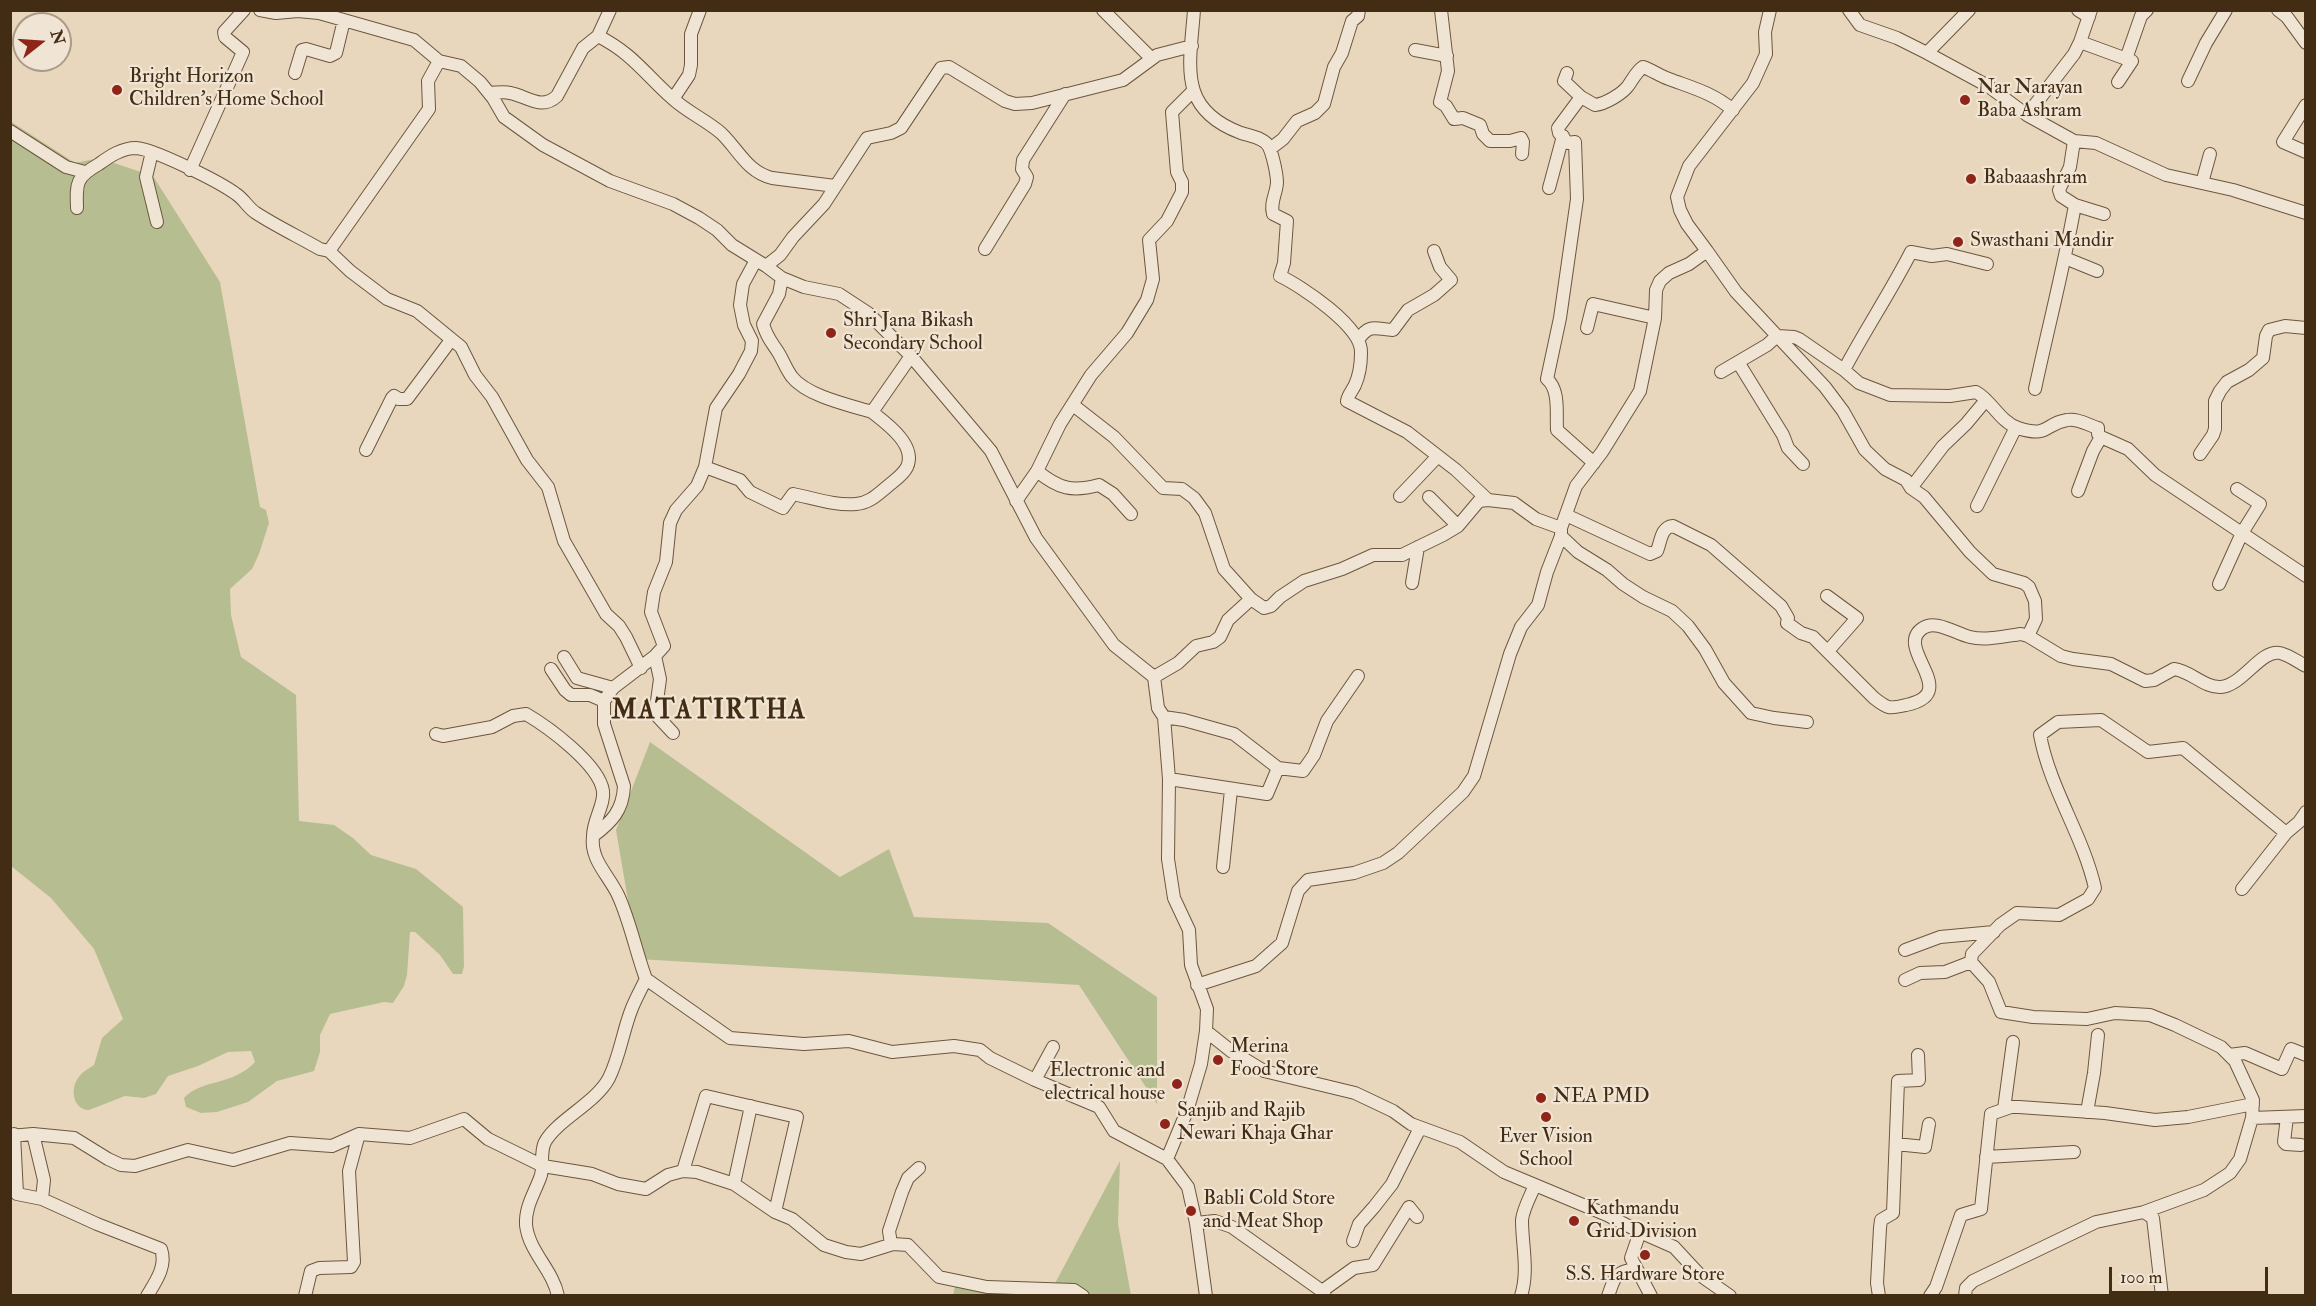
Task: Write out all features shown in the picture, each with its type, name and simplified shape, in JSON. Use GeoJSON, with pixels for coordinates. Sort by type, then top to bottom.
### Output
{"type":"FeatureCollection","features":[{"type":"Feature","properties":{"kind":"street"},"geometry":{"type":"LineString","coordinates":[[190,170],[243,52],[225,37],[224,32],[244,10]]}},
{"type":"Feature","properties":{"kind":"street"},"geometry":{"type":"LineString","coordinates":[[260,10],[276,13],[298,11],[319,13],[414,40],[439,62],[461,66],[491,96],[504,117],[543,145],[610,181],[674,204],[717,230],[732,245],[782,278],[804,287],[839,294],[868,313],[911,356],[991,451],[1036,538],[1114,645],[1154,677],[1158,708],[1164,717],[1169,779],[1168,859],[1174,898],[1189,930],[1191,965],[1207,1008],[1201,1064],[1187,1112],[1167,1159]]}},
{"type":"Feature","properties":{"kind":"street"},"geometry":{"type":"LineString","coordinates":[[491,96],[509,92],[541,104],[552,100],[557,96],[583,48],[598,36],[610,10]]}},
{"type":"Feature","properties":{"kind":"street"},"geometry":{"type":"LineString","coordinates":[[1103,10],[1151,58]]}},
{"type":"Feature","properties":{"kind":"street"},"geometry":{"type":"LineString","coordinates":[[1194,10],[1190,71],[1193,91],[1208,114],[1237,131],[1264,141],[1270,149],[1277,182],[1271,204],[1273,214],[1287,221],[1284,263],[1280,276],[1299,286],[1331,309],[1361,346],[1355,384],[1347,401],[1407,432],[1488,500]]}},
{"type":"Feature","properties":{"kind":"street"},"geometry":{"type":"LineString","coordinates":[[1270,149],[1283,139],[1297,121],[1315,113],[1324,104],[1334,67],[1342,53],[1352,21],[1358,16],[1359,10]]}},
{"type":"Feature","properties":{"kind":"street"},"geometry":{"type":"LineString","coordinates":[[1441,10],[1449,71],[1440,102],[1446,106],[1451,117],[1456,120],[1464,118],[1480,125],[1483,134],[1490,141],[1510,141],[1521,138],[1522,154]]}},
{"type":"Feature","properties":{"kind":"street"},"geometry":{"type":"LineString","coordinates":[[1770,10],[1763,61],[1753,83],[1689,166],[1677,197],[1680,210],[1687,224],[1736,292],[1825,387],[1843,411],[1865,450],[1885,469],[1906,480],[1911,488],[1924,497],[1970,552],[1993,574],[2024,583],[2029,587],[2035,601],[2036,619],[2028,636]]}},
{"type":"Feature","properties":{"kind":"street"},"geometry":{"type":"LineString","coordinates":[[1849,10],[1857,23],[1897,38],[1988,86],[2027,115],[2074,141],[2096,143],[2166,175],[2306,213]]}},
{"type":"Feature","properties":{"kind":"street"},"geometry":{"type":"LineString","coordinates":[[1927,53],[1969,10]]}},
{"type":"Feature","properties":{"kind":"street"},"geometry":{"type":"LineString","coordinates":[[2126,58],[2141,16],[2147,10]]}},
{"type":"Feature","properties":{"kind":"street"},"geometry":{"type":"LineString","coordinates":[[2188,81],[2206,43],[2226,10]]}},
{"type":"Feature","properties":{"kind":"street"},"geometry":{"type":"LineString","coordinates":[[673,99],[689,75],[692,65],[691,34],[699,11]]}},
{"type":"Feature","properties":{"kind":"street"},"geometry":{"type":"LineString","coordinates":[[2027,115],[2074,54],[2080,42],[2086,13]]}},
{"type":"Feature","properties":{"kind":"street"},"geometry":{"type":"LineString","coordinates":[[2285,13],[2306,43]]}},
{"type":"Feature","properties":{"kind":"street"},"geometry":{"type":"LineString","coordinates":[[295,73],[302,50],[306,49],[330,56],[336,53],[344,20]]}},
{"type":"Feature","properties":{"kind":"street"},"geometry":{"type":"LineString","coordinates":[[598,36],[620,47],[673,99],[720,132],[754,170],[763,176],[835,186]]}},
{"type":"Feature","properties":{"kind":"street"},"geometry":{"type":"LineString","coordinates":[[2080,42],[2132,61],[2118,82]]}},
{"type":"Feature","properties":{"kind":"street"},"geometry":{"type":"LineString","coordinates":[[593,836],[609,824],[624,796],[624,786],[604,724],[604,701],[613,688],[655,656],[664,645],[653,620],[652,604],[666,562],[670,523],[676,510],[697,486],[705,467],[716,408],[739,374],[751,351],[752,340],[744,325],[740,305],[743,284],[761,263],[780,255],[820,208],[867,138],[891,133],[901,128],[940,68],[949,67],[1005,102],[1032,103],[1123,80],[1151,58],[1192,46]]}},
{"type":"Feature","properties":{"kind":"street"},"geometry":{"type":"LineString","coordinates":[[1415,50],[1447,56]]}},
{"type":"Feature","properties":{"kind":"street"},"geometry":{"type":"LineString","coordinates":[[328,251],[429,110],[429,81],[439,62]]}},
{"type":"Feature","properties":{"kind":"street"},"geometry":{"type":"LineString","coordinates":[[1567,73],[1564,81],[1581,97],[1595,105],[1603,104],[1627,88],[1638,71],[1643,68],[1705,91],[1720,99],[1733,110]]}},
{"type":"Feature","properties":{"kind":"street"},"geometry":{"type":"LineString","coordinates":[[1016,501],[1037,471],[1060,424],[1090,375],[1126,333],[1147,300],[1153,279],[1149,240],[1167,221],[1182,192],[1182,182],[1177,172],[1172,112],[1193,91]]}},
{"type":"Feature","properties":{"kind":"street"},"geometry":{"type":"LineString","coordinates":[[985,249],[1027,177],[1022,170],[1023,160],[1065,94]]}},
{"type":"Feature","properties":{"kind":"street"},"geometry":{"type":"LineString","coordinates":[[1581,97],[1558,128],[1559,133],[1568,143],[1575,141],[1576,199],[1560,318],[1547,379],[1553,384],[1556,395],[1557,430],[1594,463]]}},
{"type":"Feature","properties":{"kind":"street"},"geometry":{"type":"LineString","coordinates":[[2306,105],[2283,142],[2306,152]]}},
{"type":"Feature","properties":{"kind":"street"},"geometry":{"type":"LineString","coordinates":[[10,131],[66,168],[85,172]]}},
{"type":"Feature","properties":{"kind":"street"},"geometry":{"type":"LineString","coordinates":[[1549,188],[1563,136]]}},
{"type":"Feature","properties":{"kind":"street"},"geometry":{"type":"LineString","coordinates":[[2074,141],[2070,167],[2059,190],[2061,196],[2075,205],[2104,214]]}},
{"type":"Feature","properties":{"kind":"street"},"geometry":{"type":"LineString","coordinates":[[77,208],[76,188],[85,172],[126,149],[137,148],[152,152],[238,195],[253,212],[320,249],[328,251],[387,299],[417,311],[461,347],[475,375],[492,397],[528,460],[548,488],[564,541],[606,614],[619,626],[626,637],[640,668]]}},
{"type":"Feature","properties":{"kind":"street"},"geometry":{"type":"LineString","coordinates":[[152,152],[146,177],[157,222]]}},
{"type":"Feature","properties":{"kind":"street"},"geometry":{"type":"LineString","coordinates":[[2202,183],[2210,154]]}},
{"type":"Feature","properties":{"kind":"street"},"geometry":{"type":"LineString","coordinates":[[2035,389],[2075,205]]}},
{"type":"Feature","properties":{"kind":"street"},"geometry":{"type":"LineString","coordinates":[[1358,340],[1365,331],[1376,327],[1393,330],[1408,310],[1434,295],[1451,280],[1440,267],[1434,251]]}},
{"type":"Feature","properties":{"kind":"street"},"geometry":{"type":"LineString","coordinates":[[1197,985],[1263,962],[1282,943],[1298,891],[1308,880],[1354,873],[1383,862],[1398,853],[1463,792],[1474,776],[1482,754],[1510,654],[1520,628],[1538,605],[1576,486],[1594,463],[1640,392],[1654,318],[1656,290],[1660,281],[1669,273],[1689,264],[1707,251]]}},
{"type":"Feature","properties":{"kind":"street"},"geometry":{"type":"LineString","coordinates":[[1844,370],[1865,329],[1884,302],[1911,252],[1932,256],[1947,254],[1987,264]]}},
{"type":"Feature","properties":{"kind":"street"},"geometry":{"type":"LineString","coordinates":[[2065,258],[2097,271]]}},
{"type":"Feature","properties":{"kind":"street"},"geometry":{"type":"LineString","coordinates":[[705,467],[740,480],[750,492],[783,508],[793,494],[837,503],[856,504],[869,501],[903,474],[908,465],[908,455],[896,432],[872,412],[834,401],[792,378],[778,351],[766,337],[763,324],[779,294],[782,278]]}},
{"type":"Feature","properties":{"kind":"street"},"geometry":{"type":"LineString","coordinates":[[1587,328],[1593,304],[1654,318]]}},
{"type":"Feature","properties":{"kind":"street"},"geometry":{"type":"LineString","coordinates":[[2200,454],[2215,429],[2215,401],[2220,391],[2227,382],[2249,370],[2263,358],[2269,330],[2285,326],[2306,328]]}},
{"type":"Feature","properties":{"kind":"street"},"geometry":{"type":"LineString","coordinates":[[1721,372],[1767,345],[1777,336],[1794,337],[1844,370],[1858,383],[1896,396],[1935,394],[1950,396],[1972,391],[1980,393],[2001,417],[2016,427],[2040,432],[2061,422],[2075,420],[2098,428],[2098,434],[2101,437],[2128,449],[2155,475],[2306,576]]}},
{"type":"Feature","properties":{"kind":"street"},"geometry":{"type":"LineString","coordinates":[[366,450],[392,398],[394,396],[407,399],[451,340]]}},
{"type":"Feature","properties":{"kind":"street"},"geometry":{"type":"LineString","coordinates":[[872,412],[911,356]]}},
{"type":"Feature","properties":{"kind":"street"},"geometry":{"type":"LineString","coordinates":[[1738,362],[1783,435],[1788,448],[1803,464]]}},
{"type":"Feature","properties":{"kind":"street"},"geometry":{"type":"LineString","coordinates":[[1911,488],[1943,446],[1986,400]]}},
{"type":"Feature","properties":{"kind":"street"},"geometry":{"type":"LineString","coordinates":[[1073,405],[1114,437],[1163,488],[1182,489],[1194,498],[1205,513],[1224,569],[1251,599],[1264,608],[1271,606],[1304,581],[1342,569],[1373,555],[1402,555],[1418,548],[1458,526],[1479,501],[1514,503],[1536,519],[1561,532],[1578,552],[1607,570],[1623,584],[1672,611],[1688,626],[1705,649],[1724,683],[1751,713],[1807,722]]}},
{"type":"Feature","properties":{"kind":"street"},"geometry":{"type":"LineString","coordinates":[[1977,506],[2016,427]]}},
{"type":"Feature","properties":{"kind":"street"},"geometry":{"type":"LineString","coordinates":[[2078,491],[2092,451],[2101,437]]}},
{"type":"Feature","properties":{"kind":"street"},"geometry":{"type":"LineString","coordinates":[[1400,496],[1438,456]]}},
{"type":"Feature","properties":{"kind":"street"},"geometry":{"type":"LineString","coordinates":[[1037,471],[1049,481],[1070,490],[1099,486],[1113,494],[1131,514]]}},
{"type":"Feature","properties":{"kind":"street"},"geometry":{"type":"LineString","coordinates":[[2219,584],[2242,533],[2260,504],[2237,489]]}},
{"type":"Feature","properties":{"kind":"street"},"geometry":{"type":"LineString","coordinates":[[1429,497],[1458,526]]}},
{"type":"Feature","properties":{"kind":"street"},"geometry":{"type":"LineString","coordinates":[[1566,515],[1650,554],[1657,551],[1663,530],[1673,526],[1711,544],[1781,606],[1788,618],[1787,623],[1801,633],[1813,636],[1874,698],[1884,707],[1891,709],[1914,704],[1930,688],[1928,675],[1916,656],[1917,635],[1923,627],[1935,625],[1972,638],[2020,634],[2028,636],[2061,656],[2111,664],[2145,681],[2154,680],[2174,669],[2198,678],[2206,684],[2230,685],[2274,653],[2280,653],[2306,666]]}},
{"type":"Feature","properties":{"kind":"street"},"geometry":{"type":"LineString","coordinates":[[1412,583],[1418,548]]}},
{"type":"Feature","properties":{"kind":"street"},"geometry":{"type":"LineString","coordinates":[[1827,596],[1857,618],[1828,651]]}},
{"type":"Feature","properties":{"kind":"street"},"geometry":{"type":"LineString","coordinates":[[1154,677],[1178,663],[1196,646],[1213,642],[1220,637],[1228,620],[1251,599]]}},
{"type":"Feature","properties":{"kind":"street"},"geometry":{"type":"LineString","coordinates":[[655,656],[660,679],[657,700],[658,717],[674,733]]}},
{"type":"Feature","properties":{"kind":"street"},"geometry":{"type":"LineString","coordinates":[[564,657],[577,678],[613,688]]}},
{"type":"Feature","properties":{"kind":"street"},"geometry":{"type":"LineString","coordinates":[[552,669],[565,690],[572,695],[590,695],[604,701]]}},
{"type":"Feature","properties":{"kind":"street"},"geometry":{"type":"LineString","coordinates":[[1164,717],[1184,720],[1234,734],[1278,768],[1302,771],[1314,755],[1327,721],[1358,676]]}},
{"type":"Feature","properties":{"kind":"street"},"geometry":{"type":"LineString","coordinates":[[435,734],[442,736],[492,727],[513,716],[526,714],[540,722],[568,745],[600,782],[603,802],[593,824],[591,847],[599,867],[618,895],[646,979],[730,1038],[804,1044],[849,1041],[892,1052],[954,1046],[980,1050],[990,1058],[1035,1080],[1099,1107],[1113,1131],[1167,1159],[1188,1187],[1196,1223],[1206,1296]]}},
{"type":"Feature","properties":{"kind":"street"},"geometry":{"type":"LineString","coordinates":[[1965,1296],[1966,1288],[1973,1281],[2096,1222],[2144,1212],[2204,1190],[2230,1173],[2240,1159],[2252,1118],[2253,1104],[2247,1084],[2235,1061],[2221,1047],[2150,1015],[2115,1013],[2087,1019],[2033,1017],[2001,1012],[1989,982],[1971,962],[1972,954],[2017,913],[2059,915],[2088,900],[2095,888],[2089,862],[2045,760],[2040,735],[2058,722],[2101,720],[2148,752],[2183,748],[2286,833]]}},
{"type":"Feature","properties":{"kind":"street"},"geometry":{"type":"LineString","coordinates":[[1169,779],[1267,794],[1278,768]]}},
{"type":"Feature","properties":{"kind":"street"},"geometry":{"type":"LineString","coordinates":[[1223,867],[1231,790]]}},
{"type":"Feature","properties":{"kind":"street"},"geometry":{"type":"LineString","coordinates":[[2242,889],[2286,833],[2299,822],[2306,812]]}},
{"type":"Feature","properties":{"kind":"street"},"geometry":{"type":"LineString","coordinates":[[1905,950],[1940,937],[1994,932]]}},
{"type":"Feature","properties":{"kind":"street"},"geometry":{"type":"LineString","coordinates":[[1905,980],[1920,973],[1945,972],[1971,962]]}},
{"type":"Feature","properties":{"kind":"street"},"geometry":{"type":"LineString","coordinates":[[558,1296],[556,1287],[530,1240],[526,1228],[526,1213],[542,1173],[541,1153],[544,1143],[552,1133],[592,1098],[608,1079],[632,1007],[646,979]]}},
{"type":"Feature","properties":{"kind":"street"},"geometry":{"type":"LineString","coordinates":[[1206,1031],[1231,1051],[1264,1071],[1355,1093],[1393,1111],[1411,1124],[1460,1142],[1504,1172],[1608,1215],[1674,1247],[1700,1275],[1730,1296]]}},
{"type":"Feature","properties":{"kind":"street"},"geometry":{"type":"LineString","coordinates":[[2087,1112],[2098,1035]]}},
{"type":"Feature","properties":{"kind":"street"},"geometry":{"type":"LineString","coordinates":[[2004,1109],[2013,1042]]}},
{"type":"Feature","properties":{"kind":"street"},"geometry":{"type":"LineString","coordinates":[[1035,1080],[1053,1047]]}},
{"type":"Feature","properties":{"kind":"street"},"geometry":{"type":"LineString","coordinates":[[2229,1055],[2245,1053],[2282,1069],[2291,1049],[2306,1055]]}},
{"type":"Feature","properties":{"kind":"street"},"geometry":{"type":"LineString","coordinates":[[1879,1296],[1877,1283],[1881,1221],[1893,1213],[1898,1081],[1919,1080],[1918,1055]]}},
{"type":"Feature","properties":{"kind":"street"},"geometry":{"type":"LineString","coordinates":[[683,1171],[706,1096],[797,1117],[775,1212]]}},
{"type":"Feature","properties":{"kind":"street"},"geometry":{"type":"LineString","coordinates":[[1930,1296],[1936,1287],[1961,1215],[1981,1209],[1991,1114],[2019,1107],[2155,1120],[2188,1117],[2253,1104]]}},
{"type":"Feature","properties":{"kind":"street"},"geometry":{"type":"LineString","coordinates":[[734,1184],[751,1106]]}},
{"type":"Feature","properties":{"kind":"street"},"geometry":{"type":"LineString","coordinates":[[2252,1118],[2306,1116]]}},
{"type":"Feature","properties":{"kind":"street"},"geometry":{"type":"LineString","coordinates":[[2287,1118],[2284,1142],[2301,1145]]}},
{"type":"Feature","properties":{"kind":"street"},"geometry":{"type":"LineString","coordinates":[[147,1296],[164,1264],[161,1249],[42,1199],[17,1194],[12,1135],[33,1134],[74,1138],[121,1165],[135,1166],[188,1150],[233,1160],[290,1143],[332,1146],[359,1134],[410,1138],[464,1119],[488,1139],[543,1166],[592,1174],[618,1184],[646,1189],[668,1175],[683,1171],[697,1172],[734,1184],[775,1212],[792,1220],[824,1245],[861,1254],[891,1244],[908,1245],[939,1277],[986,1292],[1074,1290],[1083,1296]]}},
{"type":"Feature","properties":{"kind":"street"},"geometry":{"type":"LineString","coordinates":[[1896,1144],[1926,1148],[1929,1124]]}},
{"type":"Feature","properties":{"kind":"street"},"geometry":{"type":"LineString","coordinates":[[1353,1241],[1359,1224],[1392,1184],[1420,1128]]}},
{"type":"Feature","properties":{"kind":"street"},"geometry":{"type":"LineString","coordinates":[[33,1134],[44,1180],[42,1199]]}},
{"type":"Feature","properties":{"kind":"street"},"geometry":{"type":"LineString","coordinates":[[305,1296],[311,1271],[319,1268],[351,1267],[354,1262],[350,1171],[359,1134]]}},
{"type":"Feature","properties":{"kind":"street"},"geometry":{"type":"LineString","coordinates":[[1986,1156],[2074,1152]]}},
{"type":"Feature","properties":{"kind":"street"},"geometry":{"type":"LineString","coordinates":[[891,1244],[889,1231],[902,1192],[908,1178],[919,1168]]}},
{"type":"Feature","properties":{"kind":"street"},"geometry":{"type":"LineString","coordinates":[[1521,1296],[1526,1282],[1522,1218],[1535,1185]]}},
{"type":"Feature","properties":{"kind":"street"},"geometry":{"type":"LineString","coordinates":[[1196,1223],[1215,1221],[1232,1227],[1323,1293],[1353,1268],[1373,1266],[1409,1207],[1417,1217]]}},
{"type":"Feature","properties":{"kind":"street"},"geometry":{"type":"LineString","coordinates":[[2144,1212],[2153,1218],[2162,1296]]}},
{"type":"Feature","properties":{"kind":"street"},"geometry":{"type":"LineString","coordinates":[[1640,1232],[1630,1258],[1652,1296]]}},
{"type":"Feature","properties":{"kind":"street"},"geometry":{"type":"LineString","coordinates":[[1608,1296],[1616,1275],[1623,1271],[1636,1269]]}},
{"type":"Feature","properties":{"kind":"green space"},"geometry":{"type":"Polygon","coordinates":[[[10,121],[75,163],[99,158],[153,176],[220,282],[260,507],[266,510],[269,523],[252,569],[230,589],[231,615],[241,657],[296,695],[299,821],[334,825],[353,838],[371,855],[416,869],[463,907],[464,966],[462,974],[453,974],[440,955],[415,932],[410,932],[407,975],[404,986],[393,1003],[384,1002],[330,1014],[320,1035],[320,1052],[314,1071],[277,1081],[248,1102],[217,1112],[201,1113],[186,1107],[184,1098],[199,1088],[246,1070],[255,1062],[251,1051],[228,1052],[198,1066],[168,1076],[156,1094],[144,1098],[125,1096],[89,1110],[79,1107],[74,1098],[74,1088],[78,1078],[94,1065],[102,1038],[123,1019],[94,949],[51,898],[11,866],[10,121]]]}},
{"type":"Feature","properties":{"kind":"green space"},"geometry":{"type":"Polygon","coordinates":[[[650,742],[840,877],[889,849],[914,917],[1048,923],[1157,997],[1157,1104],[1079,985],[638,959],[616,830],[650,742]]]}},
{"type":"Feature","properties":{"kind":"green space"},"geometry":{"type":"Polygon","coordinates":[[[1120,1161],[1118,1224],[1131,1295],[953,1296],[956,1281],[1052,1289],[1120,1161]]]}},
{"type":"Feature","properties":{"kind":"place","name":"Bright Horizon Children's Home School"},"geometry":{"type":"Point","coordinates":[117,90]}},
{"type":"Feature","properties":{"kind":"place","name":"Nar Narayan Baba Ashram"},"geometry":{"type":"Point","coordinates":[1965,100]}},
{"type":"Feature","properties":{"kind":"place","name":"Babaaashram"},"geometry":{"type":"Point","coordinates":[1971,179]}},
{"type":"Feature","properties":{"kind":"place","name":"Swasthani Mandir"},"geometry":{"type":"Point","coordinates":[1958,242]}},
{"type":"Feature","properties":{"kind":"place","name":"Shri Jana Bikash Secondary School"},"geometry":{"type":"Point","coordinates":[831,333]}},
{"type":"Feature","properties":{"kind":"place","name":"Merina Food Store"},"geometry":{"type":"Point","coordinates":[1218,1060]}},
{"type":"Feature","properties":{"kind":"place","name":"Electronic and electrical house"},"geometry":{"type":"Point","coordinates":[1177,1084]}},
{"type":"Feature","properties":{"kind":"place","name":"NEA PMD"},"geometry":{"type":"Point","coordinates":[1541,1098]}},
{"type":"Feature","properties":{"kind":"place","name":"Ever Vision School"},"geometry":{"type":"Point","coordinates":[1546,1117]}},
{"type":"Feature","properties":{"kind":"place","name":"Sanjib and Rajib Newari Khaja Ghar"},"geometry":{"type":"Point","coordinates":[1165,1124]}},
{"type":"Feature","properties":{"kind":"place","name":"Babli Cold Store and Meat Shop"},"geometry":{"type":"Point","coordinates":[1191,1211]}},
{"type":"Feature","properties":{"kind":"place","name":"Kathmandu Grid Division"},"geometry":{"type":"Point","coordinates":[1574,1221]}},
{"type":"Feature","properties":{"kind":"place","name":"S.S. Hardware Store"},"geometry":{"type":"Point","coordinates":[1645,1255]}},
{"type":"Feature","properties":{"kind":"district","name":"MATATIRTHA"},"geometry":{"type":"Point","coordinates":[709,712]}}]}
